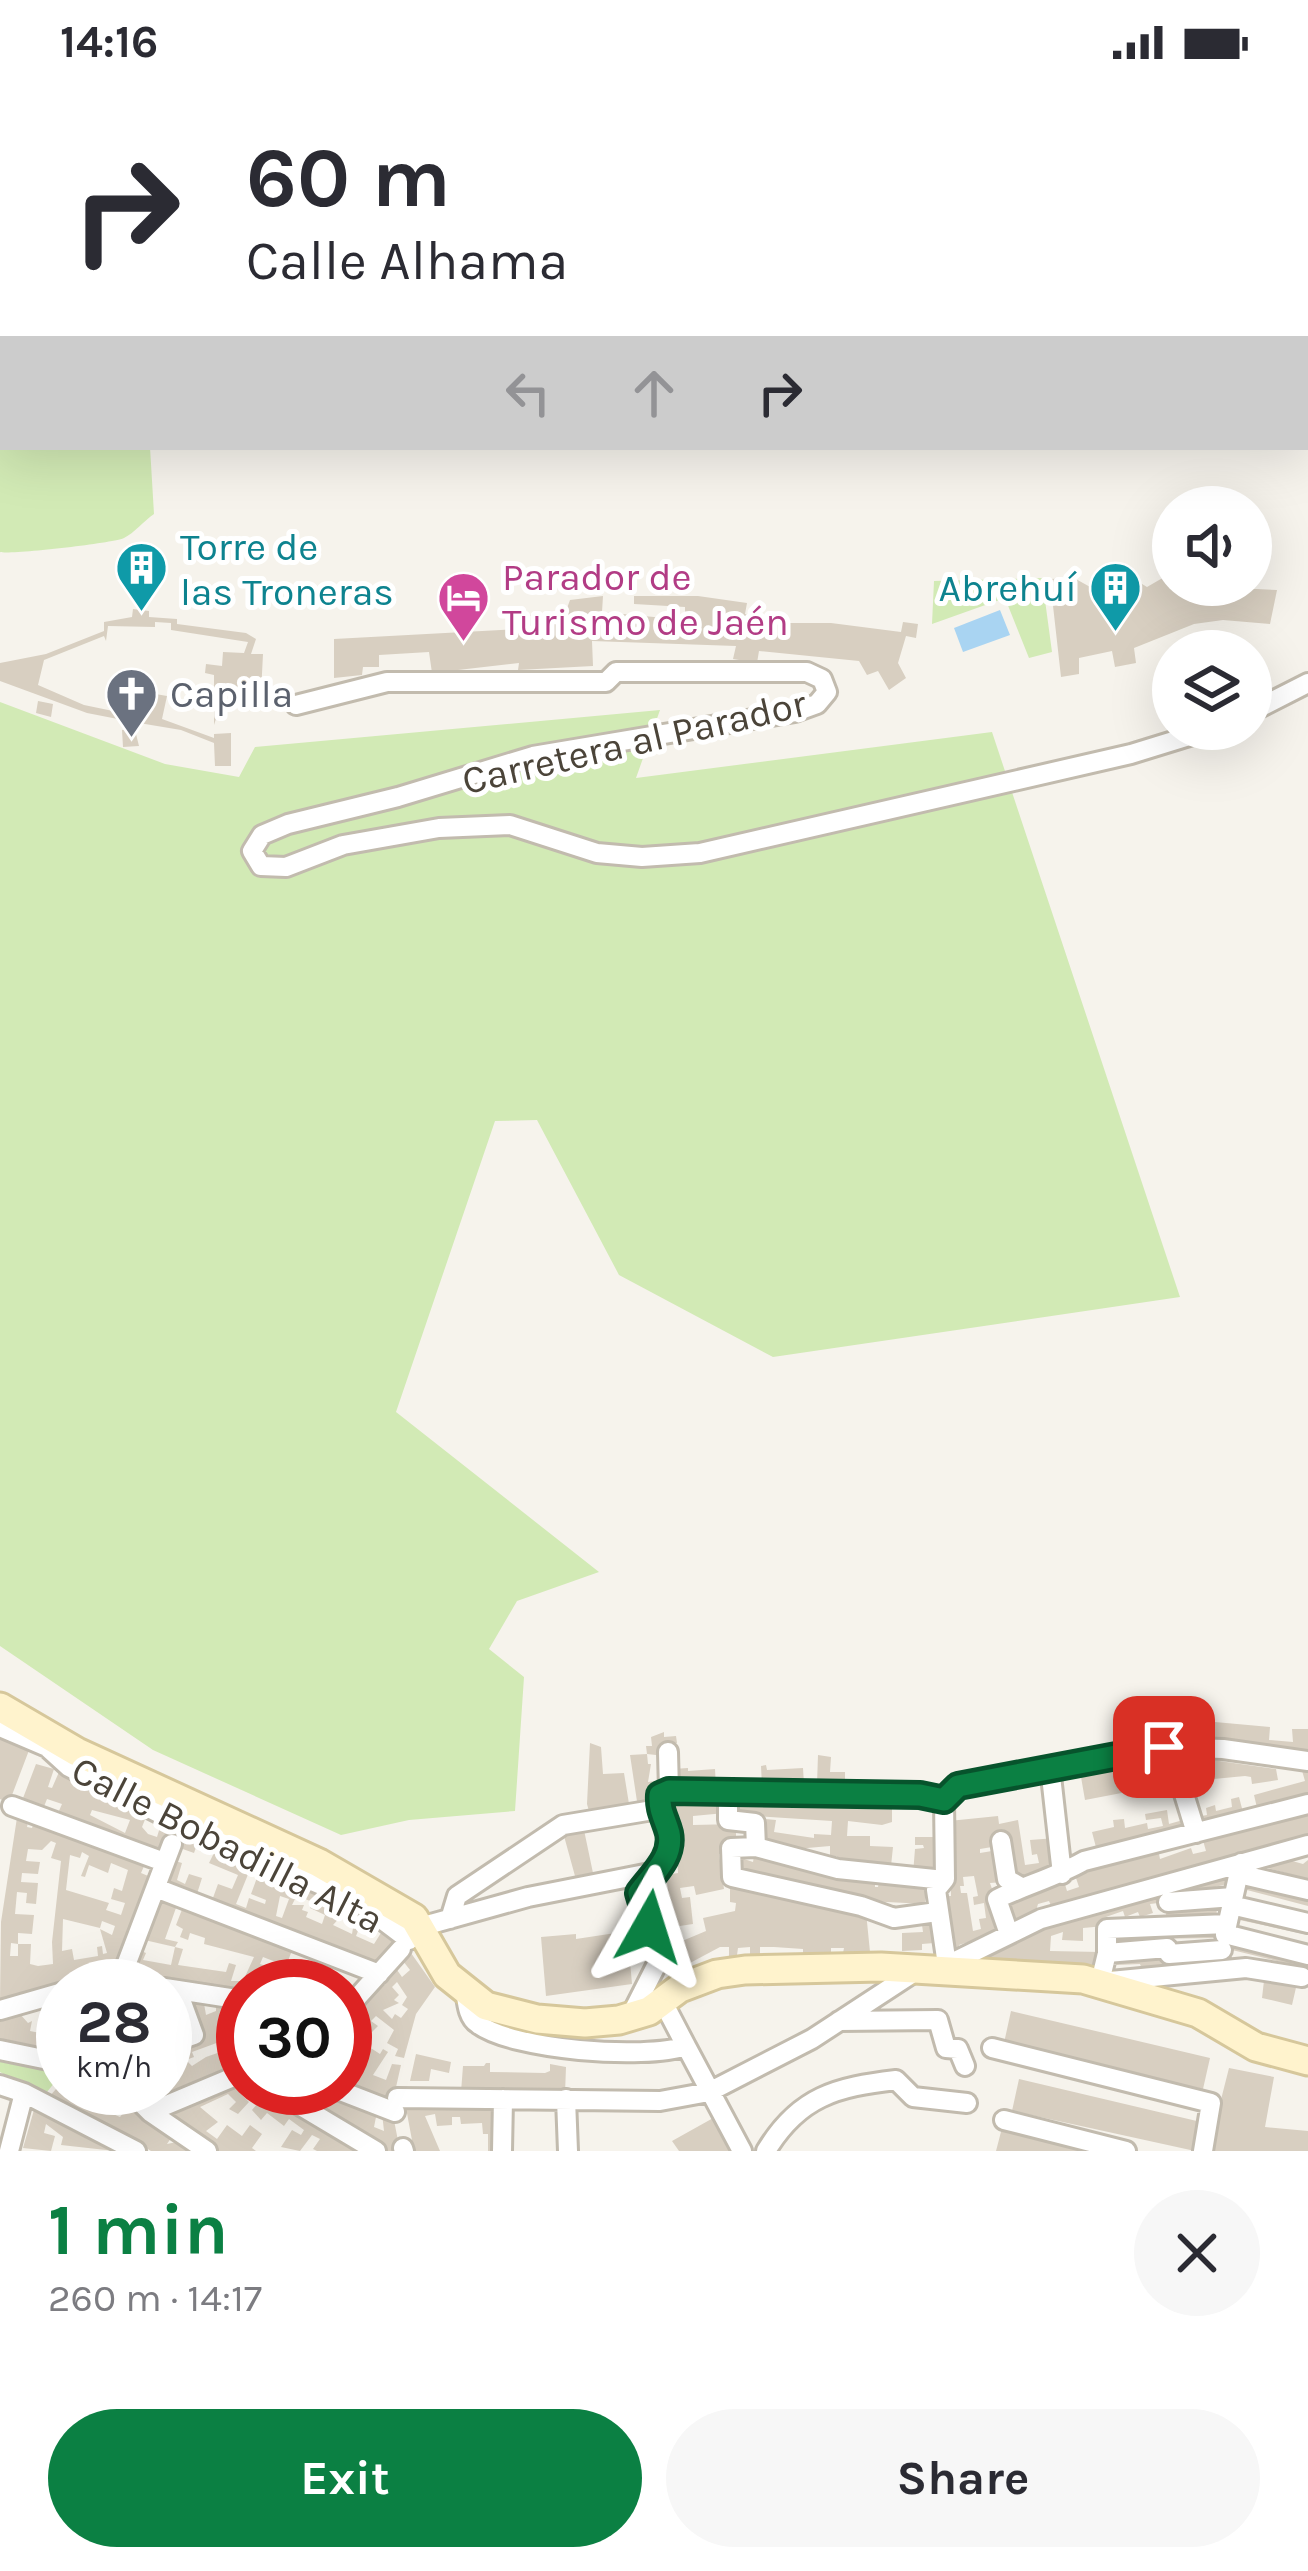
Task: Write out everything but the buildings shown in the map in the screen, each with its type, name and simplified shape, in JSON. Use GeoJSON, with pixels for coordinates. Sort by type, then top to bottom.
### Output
{"type":"FeatureCollection","features":[{"type":"Feature","properties":{"kind":"main road"},"geometry":{"type":"LineString","coordinates":[[0,1707],[77,1752],[319,1863],[414,1918],[410,1939],[486,2006],[537,2019],[585,2023],[650,2011],[662,2000],[716,1974],[933,1969],[1100,1982],[1198,2013],[1256,2047],[1308,2061]]}},
{"type":"Feature","properties":{"kind":"street","name":"Carretera al Parador"},"geometry":{"type":"LineString","coordinates":[[296,705],[387,682],[606,682],[616,672],[701,669],[807,672],[823,679],[826,692],[817,704],[795,712],[532,756],[288,824],[262,836],[252,851],[254,860],[273,869],[343,844],[440,828],[510,825],[597,853],[642,857],[700,853],[1152,748]]}},
{"type":"Feature","properties":{"kind":"street"},"geometry":{"type":"LineString","coordinates":[[1272,701],[1308,682]]}},
{"type":"Feature","properties":{"kind":"street","name":"Calle Bobadilla Alta"},"geometry":{"type":"LineString","coordinates":[[0,1727],[46,1747],[69,1767],[182,1825],[356,1900],[410,1939]]}},
{"type":"Feature","properties":{"kind":"street"},"geometry":{"type":"LineString","coordinates":[[933,1969],[942,1920],[935,1890],[944,1880],[944,1800],[958,1786],[1177,1748],[1308,1761]]}},
{"type":"Feature","properties":{"kind":"street"},"geometry":{"type":"LineString","coordinates":[[1177,1748],[1196,1833]]}},
{"type":"Feature","properties":{"kind":"street"},"geometry":{"type":"LineString","coordinates":[[630,2017],[659,1960],[639,1893],[667,1857],[668,1752]]}},
{"type":"Feature","properties":{"kind":"street"},"geometry":{"type":"LineString","coordinates":[[1051,1767],[1062,1874]]}},
{"type":"Feature","properties":{"kind":"street"},"geometry":{"type":"LineString","coordinates":[[450,1918],[457,1896],[563,1825],[664,1800],[728,1792],[920,1795],[944,1800]]}},
{"type":"Feature","properties":{"kind":"street"},"geometry":{"type":"LineString","coordinates":[[728,1792],[728,1820],[755,1823],[756,1847]]}},
{"type":"Feature","properties":{"kind":"street"},"geometry":{"type":"LineString","coordinates":[[1009,1934],[997,1899],[1021,1887],[1062,1874],[1084,1861],[1308,1804]]}},
{"type":"Feature","properties":{"kind":"street","name":"Calle Bobadilla Alta"},"geometry":{"type":"LineString","coordinates":[[13,1806],[168,1853],[129,1959]]}},
{"type":"Feature","properties":{"kind":"street"},"geometry":{"type":"LineString","coordinates":[[1000,1841],[1007,1879],[1021,1887]]}},
{"type":"Feature","properties":{"kind":"street"},"geometry":{"type":"LineString","coordinates":[[372,2099],[396,2105],[503,2099],[660,2101],[709,2092],[933,1969],[1041,1919],[1240,1869],[1308,1845]]}},
{"type":"Feature","properties":{"kind":"street"},"geometry":{"type":"LineString","coordinates":[[937,1912],[894,1918],[732,1877],[731,1847],[756,1847],[861,1873],[944,1880]]}},
{"type":"Feature","properties":{"kind":"street"},"geometry":{"type":"LineString","coordinates":[[1279,1853],[1308,1859]]}},
{"type":"Feature","properties":{"kind":"street"},"geometry":{"type":"LineString","coordinates":[[1240,1869],[1308,1890]]}},
{"type":"Feature","properties":{"kind":"street"},"geometry":{"type":"LineString","coordinates":[[1227,1930],[1240,1869]]}},
{"type":"Feature","properties":{"kind":"street"},"geometry":{"type":"LineString","coordinates":[[372,1982],[410,1939],[450,1918],[655,1872]]}},
{"type":"Feature","properties":{"kind":"street"},"geometry":{"type":"LineString","coordinates":[[156,1888],[379,1974]]}},
{"type":"Feature","properties":{"kind":"street"},"geometry":{"type":"LineString","coordinates":[[1168,1902],[1306,1971]]}},
{"type":"Feature","properties":{"kind":"street"},"geometry":{"type":"LineString","coordinates":[[1100,1982],[1227,1930],[1308,1922]]}},
{"type":"Feature","properties":{"kind":"street"},"geometry":{"type":"LineString","coordinates":[[1100,1982],[1106,1953],[1167,1948],[1169,1954],[1227,1930]]}},
{"type":"Feature","properties":{"kind":"street"},"geometry":{"type":"LineString","coordinates":[[1227,1930],[1263,1970],[1306,1971]]}},
{"type":"Feature","properties":{"kind":"street"},"geometry":{"type":"LineString","coordinates":[[465,1989],[471,2017],[479,2026],[543,2045],[630,2054],[686,2046]]}},
{"type":"Feature","properties":{"kind":"street"},"geometry":{"type":"LineString","coordinates":[[0,2011],[36,2000]]}},
{"type":"Feature","properties":{"kind":"street"},"geometry":{"type":"LineString","coordinates":[[662,2000],[742,2151]]}},
{"type":"Feature","properties":{"kind":"street"},"geometry":{"type":"LineString","coordinates":[[839,2021],[938,2020],[946,2048],[958,2049],[965,2066]]}},
{"type":"Feature","properties":{"kind":"street"},"geometry":{"type":"LineString","coordinates":[[992,2048],[1211,2103],[1203,2151]]}},
{"type":"Feature","properties":{"kind":"street"},"geometry":{"type":"LineString","coordinates":[[0,2050],[36,2057]]}},
{"type":"Feature","properties":{"kind":"street"},"geometry":{"type":"LineString","coordinates":[[766,2151],[796,2115],[840,2087],[896,2080],[913,2097],[967,2103]]}},
{"type":"Feature","properties":{"kind":"street"},"geometry":{"type":"LineString","coordinates":[[0,2085],[136,2151]]}},
{"type":"Feature","properties":{"kind":"street"},"geometry":{"type":"LineString","coordinates":[[9,2151],[24,2093]]}},
{"type":"Feature","properties":{"kind":"street"},"geometry":{"type":"LineString","coordinates":[[502,2151],[503,2099]]}},
{"type":"Feature","properties":{"kind":"street"},"geometry":{"type":"LineString","coordinates":[[566,2099],[568,2151]]}},
{"type":"Feature","properties":{"kind":"street"},"geometry":{"type":"LineString","coordinates":[[154,2115],[207,2151]]}},
{"type":"Feature","properties":{"kind":"street"},"geometry":{"type":"LineString","coordinates":[[317,2115],[376,2151]]}},
{"type":"Feature","properties":{"kind":"street"},"geometry":{"type":"LineString","coordinates":[[1004,2120],[1126,2151]]}},
{"type":"Feature","properties":{"kind":"green space"},"geometry":{"type":"Polygon","coordinates":[[[0,450],[150,450],[154,514],[128,536],[0,552],[0,450]]]}},
{"type":"Feature","properties":{"kind":"green space"},"geometry":{"type":"Polygon","coordinates":[[[1042,578],[1052,652],[1029,658],[1005,598],[932,624],[934,581],[1042,578]]]}},
{"type":"Feature","properties":{"kind":"green space"},"geometry":{"type":"Polygon","coordinates":[[[0,702],[165,764],[239,777],[255,747],[660,710],[636,778],[992,732],[1180,1297],[773,1357],[619,1275],[537,1120],[495,1121],[396,1412],[599,1572],[517,1601],[489,1649],[524,1677],[515,1811],[409,1820],[341,1835],[153,1750],[0,1646],[0,702]]]}},
{"type":"Feature","properties":{"kind":"green space"},"geometry":{"type":"Polygon","coordinates":[[[0,2056],[36,2064],[36,2093],[0,2072],[0,2056]]]}},
{"type":"Feature","properties":{"kind":"water"},"geometry":{"type":"Polygon","coordinates":[[[1000,610],[1010,635],[963,652],[954,628],[1000,610]]]}},
{"type":"Feature","properties":{"kind":"place","name":"Torre de las Troneras"},"geometry":{"type":"Point","coordinates":[141,614]}},
{"type":"Feature","properties":{"kind":"place","name":"Abrehuí"},"geometry":{"type":"Point","coordinates":[1116,633]}},
{"type":"Feature","properties":{"kind":"place","name":"Parador de Turismo de Jaén"},"geometry":{"type":"Point","coordinates":[463,644]}},
{"type":"Feature","properties":{"kind":"place","name":"Capilla"},"geometry":{"type":"Point","coordinates":[131,739]}},
{"type":"Feature","properties":{"kind":"route"},"geometry":{"type":"LineString","coordinates":[[649,1927],[639,1893],[667,1857],[668,1827],[659,1809],[660,1795],[669,1791],[920,1795],[944,1800],[958,1786],[1164,1747]]}}]}
